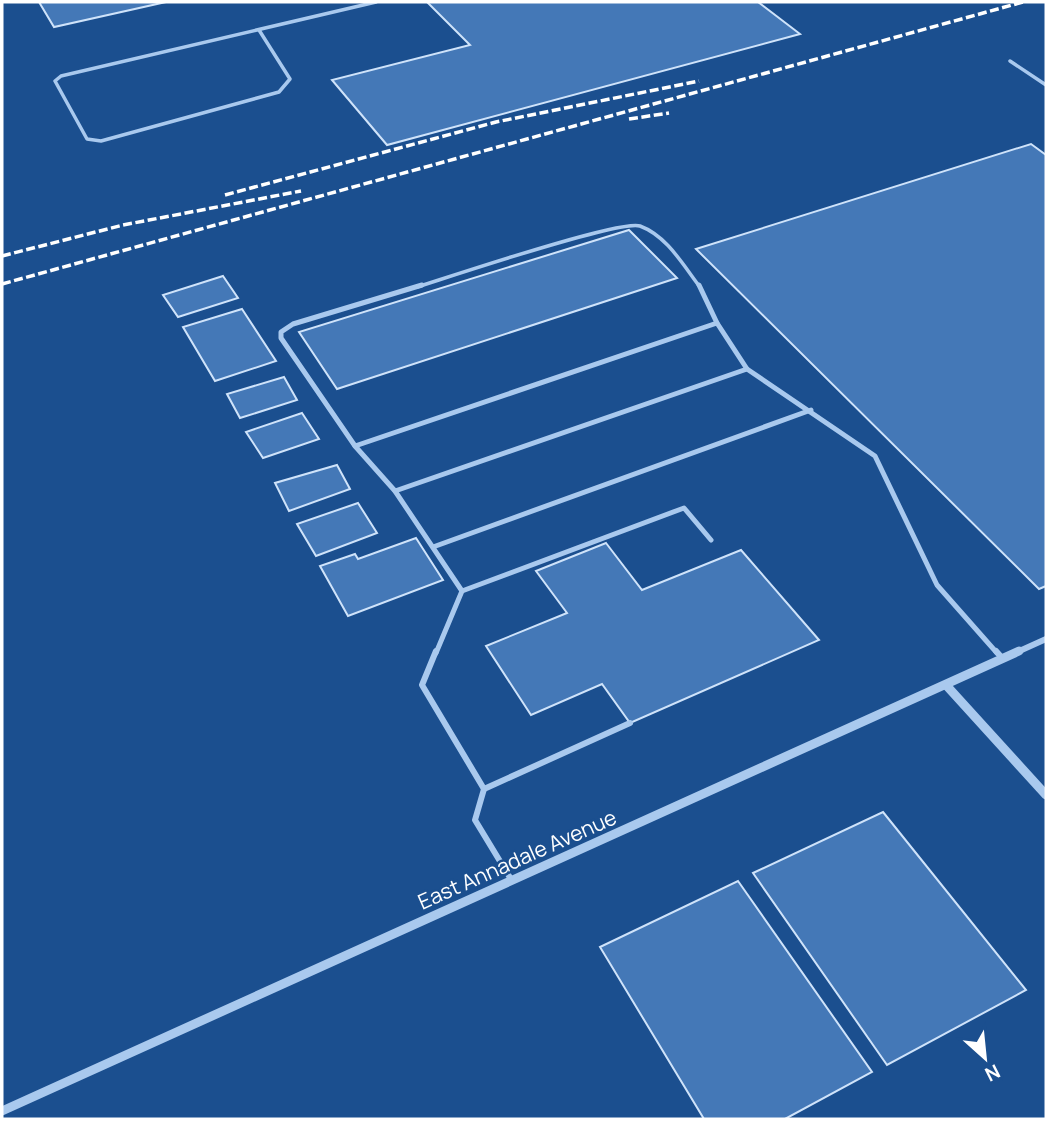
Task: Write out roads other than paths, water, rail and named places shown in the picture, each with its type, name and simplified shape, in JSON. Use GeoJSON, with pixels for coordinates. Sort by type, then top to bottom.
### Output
{"type":"FeatureCollection","features":[{"type":"Feature","properties":{"kind":"street","name":"East Annadale Avenue"},"geometry":{"type":"LineString","coordinates":[[2,1111],[1046,639]]}},
{"type":"Feature","properties":{"kind":"street"},"geometry":{"type":"LineString","coordinates":[[946,685],[1046,795]]}},
{"type":"Feature","properties":{"kind":"lane"},"geometry":{"type":"LineString","coordinates":[[259,30],[290,79],[279,92],[101,141],[87,139],[55,81],[61,76],[376,2]]}},
{"type":"Feature","properties":{"kind":"lane"},"geometry":{"type":"LineString","coordinates":[[1010,61],[1046,85]]}},
{"type":"Feature","properties":{"kind":"lane"},"geometry":{"type":"LineString","coordinates":[[462,591],[395,491],[355,446],[281,338],[281,332],[293,324],[605,230],[638,225],[662,238],[679,257],[702,289],[717,323],[747,369],[875,456],[937,585],[947,600],[1003,659]]}},
{"type":"Feature","properties":{"kind":"lane"},"geometry":{"type":"LineString","coordinates":[[355,446],[717,323]]}},
{"type":"Feature","properties":{"kind":"lane"},"geometry":{"type":"LineString","coordinates":[[395,491],[747,369]]}},
{"type":"Feature","properties":{"kind":"lane"},"geometry":{"type":"LineString","coordinates":[[433,547],[810,410]]}},
{"type":"Feature","properties":{"kind":"lane"},"geometry":{"type":"LineString","coordinates":[[512,881],[475,820],[484,789],[422,685],[462,591],[684,508],[711,540]]}},
{"type":"Feature","properties":{"kind":"lane"},"geometry":{"type":"LineString","coordinates":[[484,789],[630,723]]}},
{"type":"Feature","properties":{"kind":"railway"},"geometry":{"type":"LineString","coordinates":[[2,284],[1023,2]]}},
{"type":"Feature","properties":{"kind":"railway"},"geometry":{"type":"LineString","coordinates":[[225,195],[496,122],[699,81]]}},
{"type":"Feature","properties":{"kind":"railway"},"geometry":{"type":"LineString","coordinates":[[629,119],[669,113]]}},
{"type":"Feature","properties":{"kind":"railway"},"geometry":{"type":"LineString","coordinates":[[2,256],[123,225],[301,191]]}}]}
